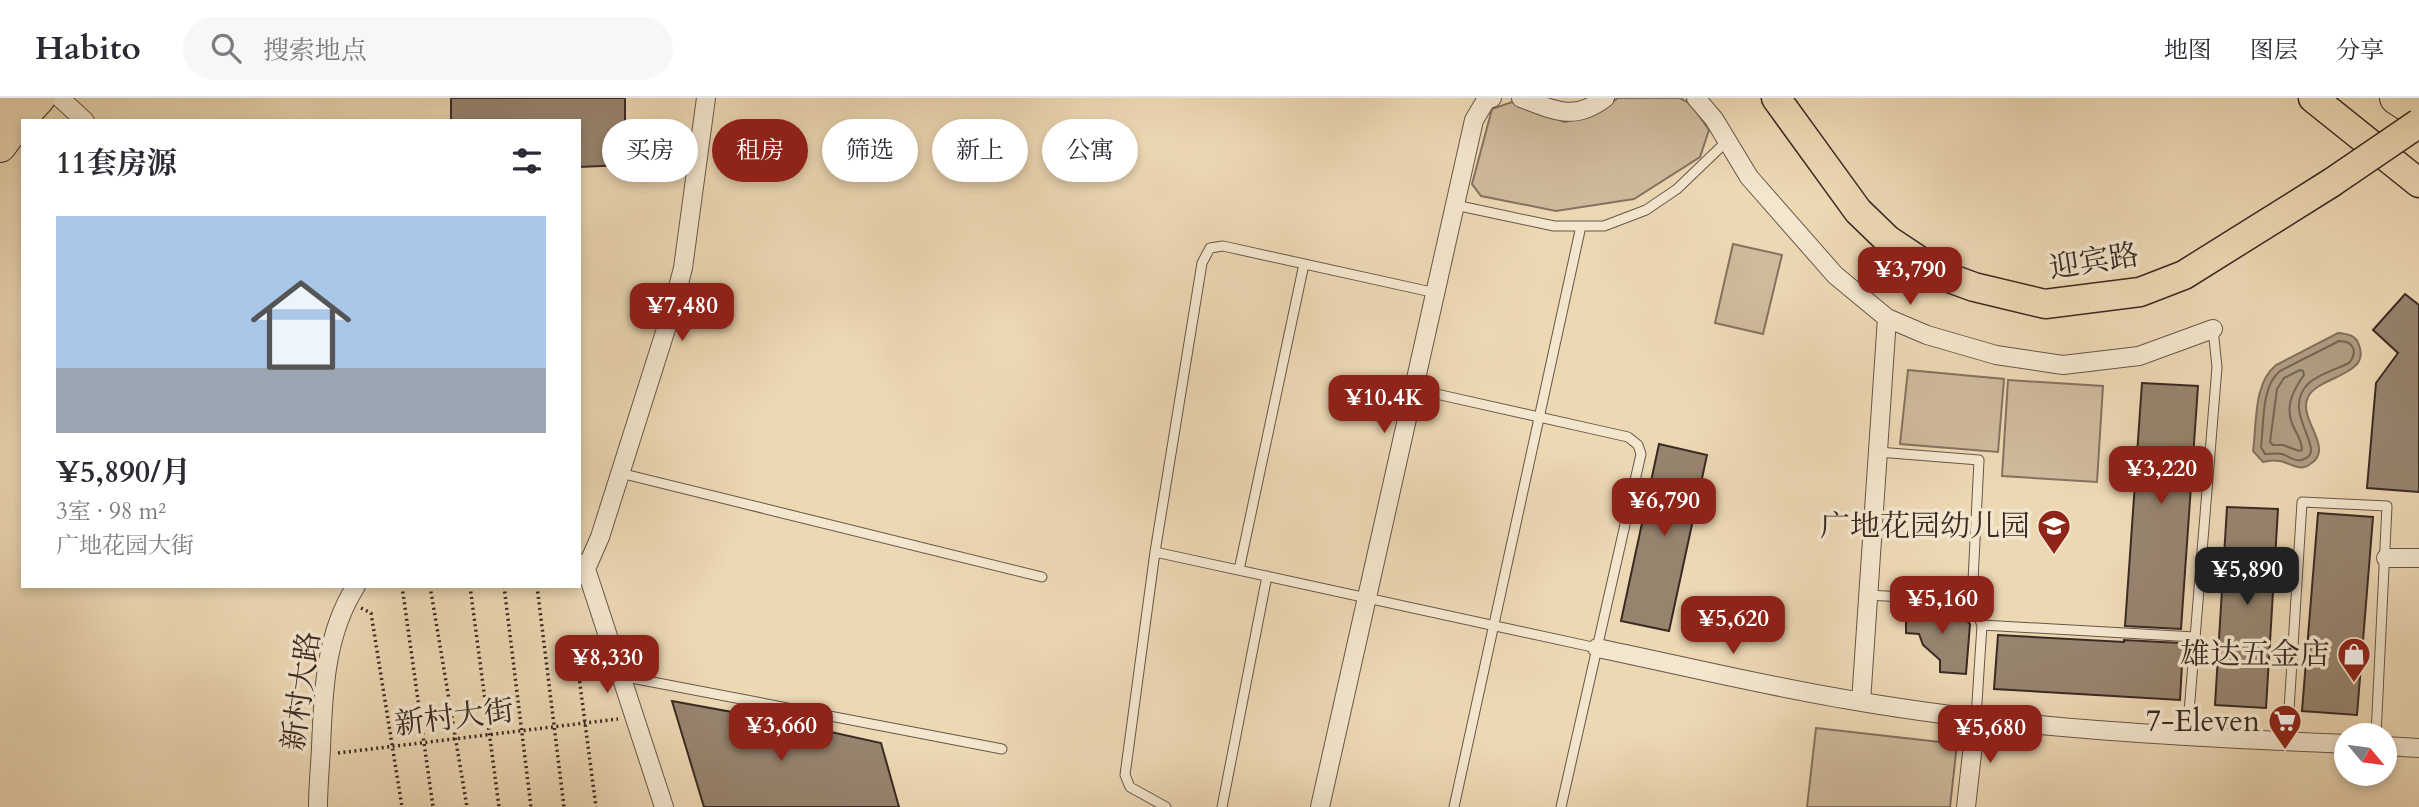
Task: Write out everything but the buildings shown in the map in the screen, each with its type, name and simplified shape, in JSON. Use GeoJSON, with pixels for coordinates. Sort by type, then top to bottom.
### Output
{"type":"FeatureCollection","features":[{"type":"Feature","properties":{"kind":"highway"},"geometry":{"type":"LineString","coordinates":[[0,104],[4,98]]}},
{"type":"Feature","properties":{"kind":"highway"},"geometry":{"type":"LineString","coordinates":[[0,146],[39,98]]}},
{"type":"Feature","properties":{"kind":"highway"},"geometry":{"type":"LineString","coordinates":[[2396,98],[2419,113]]}},
{"type":"Feature","properties":{"kind":"main road"},"geometry":{"type":"LineString","coordinates":[[27,119],[46,98]]}},
{"type":"Feature","properties":{"kind":"main road","name":"迎宾路"},"geometry":{"type":"LineString","coordinates":[[1776,98],[1858,211],[1888,240],[1941,275],[1974,287],[2045,304],[2140,292],[2184,275],[2331,183],[2419,123]]}},
{"type":"Feature","properties":{"kind":"main road"},"geometry":{"type":"LineString","coordinates":[[1797,98],[1831,154],[1883,225],[1917,260]]}},
{"type":"Feature","properties":{"kind":"main road"},"geometry":{"type":"LineString","coordinates":[[2313,98],[2419,183]]}},
{"type":"Feature","properties":{"kind":"main road"},"geometry":{"type":"LineString","coordinates":[[0,153],[21,126]]}},
{"type":"Feature","properties":{"kind":"street"},"geometry":{"type":"LineString","coordinates":[[60,98],[83,119]]}},
{"type":"Feature","properties":{"kind":"street"},"geometry":{"type":"LineString","coordinates":[[664,807],[582,566],[600,537],[672,310],[683,268],[706,98]]}},
{"type":"Feature","properties":{"kind":"street"},"geometry":{"type":"LineString","coordinates":[[1320,807],[1474,120],[1486,100],[1492,98]]}},
{"type":"Feature","properties":{"kind":"street"},"geometry":{"type":"LineString","coordinates":[[1521,98],[1562,113],[1577,104],[1590,109],[1605,98]]}},
{"type":"Feature","properties":{"kind":"street"},"geometry":{"type":"LineString","coordinates":[[1696,98],[1714,119],[1749,177],[1835,275],[1886,318],[1927,335],[1996,355],[2063,365],[2139,356],[2213,329]]}},
{"type":"Feature","properties":{"kind":"street"},"geometry":{"type":"LineString","coordinates":[[1861,702],[1886,318]]}},
{"type":"Feature","properties":{"kind":"street"},"geometry":{"type":"LineString","coordinates":[[2386,558],[2419,558]]}},
{"type":"Feature","properties":{"kind":"street","name":"新村大路"},"geometry":{"type":"LineString","coordinates":[[318,807],[323,692],[333,638],[352,593]]}},
{"type":"Feature","properties":{"kind":"street"},"geometry":{"type":"LineString","coordinates":[[1597,648],[1861,702],[1976,718],[2187,737],[2334,744]]}},
{"type":"Feature","properties":{"kind":"street"},"geometry":{"type":"LineString","coordinates":[[1966,807],[1976,718]]}},
{"type":"Feature","properties":{"kind":"street"},"geometry":{"type":"LineString","coordinates":[[2398,747],[2419,748]]}},
{"type":"Feature","properties":{"kind":"lane"},"geometry":{"type":"LineString","coordinates":[[1455,205],[1554,226],[1604,226],[1646,210],[1677,190],[1727,141]]}},
{"type":"Feature","properties":{"kind":"lane"},"geometry":{"type":"LineString","coordinates":[[1454,807],[1581,226]]}},
{"type":"Feature","properties":{"kind":"lane"},"geometry":{"type":"LineString","coordinates":[[1166,807],[1130,787],[1125,775],[1154,552],[1202,263],[1210,248],[1223,246],[1436,293]]}},
{"type":"Feature","properties":{"kind":"lane"},"geometry":{"type":"LineString","coordinates":[[1239,570],[1304,264]]}},
{"type":"Feature","properties":{"kind":"lane"},"geometry":{"type":"LineString","coordinates":[[2187,737],[2217,367],[2213,329]]}},
{"type":"Feature","properties":{"kind":"lane"},"geometry":{"type":"LineString","coordinates":[[1414,389],[1628,438],[1638,444],[1641,454],[1562,807]]}},
{"type":"Feature","properties":{"kind":"lane"},"geometry":{"type":"LineString","coordinates":[[1878,452],[1979,460],[1972,601],[1982,625],[1976,718]]}},
{"type":"Feature","properties":{"kind":"lane"},"geometry":{"type":"LineString","coordinates":[[620,473],[1042,577]]}},
{"type":"Feature","properties":{"kind":"lane"},"geometry":{"type":"LineString","coordinates":[[2287,742],[2302,502],[2387,506],[2377,723]]}},
{"type":"Feature","properties":{"kind":"lane"},"geometry":{"type":"LineString","coordinates":[[1154,552],[1597,648]]}},
{"type":"Feature","properties":{"kind":"lane"},"geometry":{"type":"LineString","coordinates":[[1222,807],[1267,576]]}},
{"type":"Feature","properties":{"kind":"lane"},"geometry":{"type":"LineString","coordinates":[[1868,595],[1972,601]]}},
{"type":"Feature","properties":{"kind":"lane"},"geometry":{"type":"LineString","coordinates":[[1982,625],[2195,637]]}},
{"type":"Feature","properties":{"kind":"lane"},"geometry":{"type":"LineString","coordinates":[[621,676],[1002,749]]}},
{"type":"Feature","properties":{"kind":"path"},"geometry":{"type":"LineString","coordinates":[[402,588],[433,807]]}},
{"type":"Feature","properties":{"kind":"path"},"geometry":{"type":"LineString","coordinates":[[430,588],[467,807]]}},
{"type":"Feature","properties":{"kind":"path"},"geometry":{"type":"LineString","coordinates":[[470,588],[499,807]]}},
{"type":"Feature","properties":{"kind":"path"},"geometry":{"type":"LineString","coordinates":[[504,588],[531,807]]}},
{"type":"Feature","properties":{"kind":"path"},"geometry":{"type":"LineString","coordinates":[[537,588],[564,807]]}},
{"type":"Feature","properties":{"kind":"path"},"geometry":{"type":"LineString","coordinates":[[352,593],[371,613],[402,807]]}},
{"type":"Feature","properties":{"kind":"path"},"geometry":{"type":"LineString","coordinates":[[576,654],[596,807]]}},
{"type":"Feature","properties":{"kind":"path","name":"新村大街"},"geometry":{"type":"LineString","coordinates":[[320,755],[634,717]]}},
{"type":"Feature","properties":{"kind":"shaded area"},"geometry":{"type":"Polygon","coordinates":[[[1618,98],[1680,98],[1691,104],[1709,130],[1700,157],[1634,199],[1556,211],[1481,196],[1472,184],[1492,109],[1512,102],[1565,122],[1597,113],[1618,98]]]}},
{"type":"Feature","properties":{"kind":"shaded area"},"geometry":{"type":"Polygon","coordinates":[[[1733,244],[1782,255],[1763,334],[1715,323],[1733,244]]]}},
{"type":"Feature","properties":{"kind":"shaded area"},"geometry":{"type":"Polygon","coordinates":[[[1908,370],[2004,379],[1998,452],[1900,444],[1908,370]]]}},
{"type":"Feature","properties":{"kind":"shaded area"},"geometry":{"type":"Polygon","coordinates":[[[2008,380],[2103,386],[2097,482],[2002,476],[2008,380]]]}},
{"type":"Feature","properties":{"kind":"shaded area"},"geometry":{"type":"Polygon","coordinates":[[[1816,728],[1957,744],[1950,807],[1807,807],[1816,728]]]}},
{"type":"Feature","properties":{"kind":"water"},"geometry":{"type":"Polygon","coordinates":[[[2338,333],[2354,337],[2361,355],[2351,370],[2322,384],[2308,397],[2307,415],[2318,443],[2317,458],[2305,467],[2277,461],[2263,462],[2253,451],[2257,405],[2263,383],[2276,365],[2338,333]]]}},
{"type":"Feature","properties":{"kind":"place","name":"广地花园幼儿园"},"geometry":{"type":"Point","coordinates":[2054,556]}},
{"type":"Feature","properties":{"kind":"place","name":"雄达五金店"},"geometry":{"type":"Point","coordinates":[2354,684]}},
{"type":"Feature","properties":{"kind":"place","name":"7-Eleven"},"geometry":{"type":"Point","coordinates":[2285,751]}}]}
